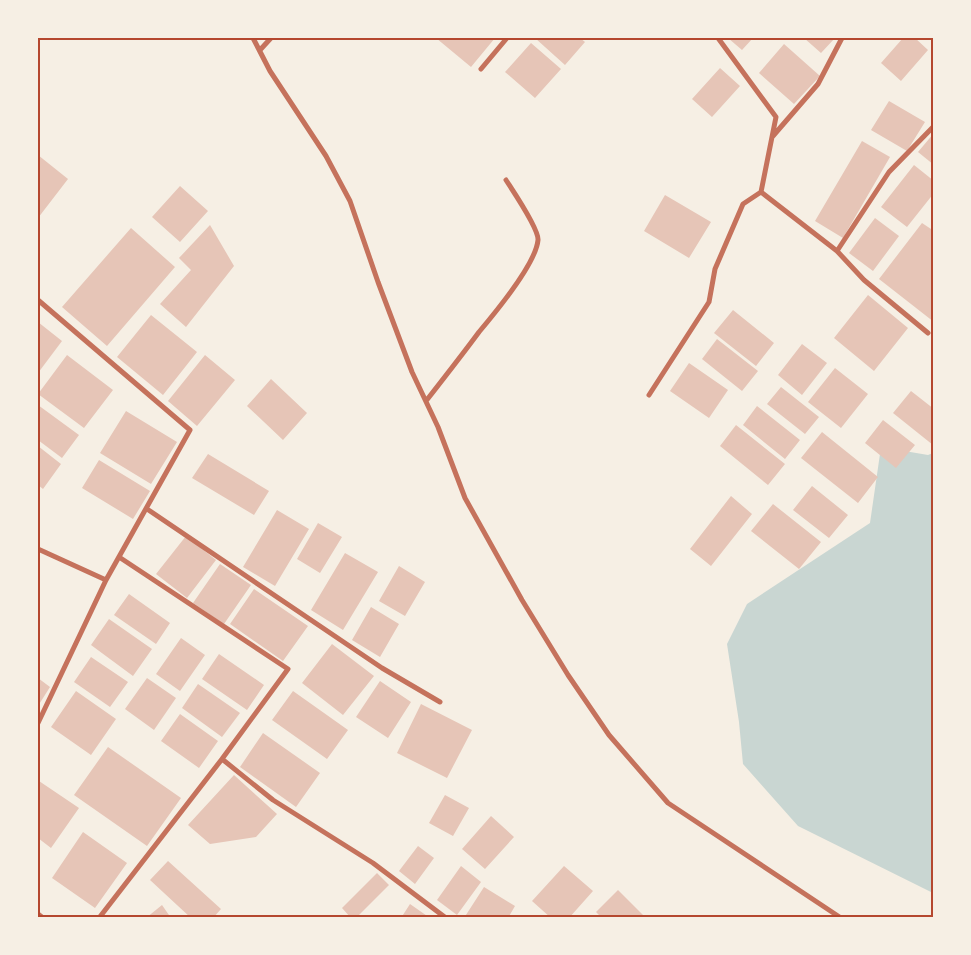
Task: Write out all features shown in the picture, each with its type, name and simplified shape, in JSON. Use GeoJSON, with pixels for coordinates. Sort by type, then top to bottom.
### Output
{"type":"FeatureCollection","features":[{"type":"Feature","properties":{"kind":"street"},"geometry":{"type":"LineString","coordinates":[[253,38],[270,71],[326,156],[350,201],[381,291],[412,372],[438,427],[465,498],[522,600],[568,675],[610,735],[668,803],[841,918]]}},
{"type":"Feature","properties":{"kind":"street"},"geometry":{"type":"LineString","coordinates":[[260,50],[271,38]]}},
{"type":"Feature","properties":{"kind":"street"},"geometry":{"type":"LineString","coordinates":[[481,69],[507,38]]}},
{"type":"Feature","properties":{"kind":"street"},"geometry":{"type":"LineString","coordinates":[[648,395],[709,302],[715,269],[743,204],[761,192],[776,117],[718,38]]}},
{"type":"Feature","properties":{"kind":"street"},"geometry":{"type":"LineString","coordinates":[[772,137],[818,84],[842,38]]}},
{"type":"Feature","properties":{"kind":"street"},"geometry":{"type":"LineString","coordinates":[[837,251],[889,172],[934,126]]}},
{"type":"Feature","properties":{"kind":"street"},"geometry":{"type":"LineString","coordinates":[[426,401],[500,306],[523,274],[534,252],[538,239],[535,228],[506,180]]}},
{"type":"Feature","properties":{"kind":"street"},"geometry":{"type":"LineString","coordinates":[[761,192],[837,251],[864,280],[928,333]]}},
{"type":"Feature","properties":{"kind":"street"},"geometry":{"type":"LineString","coordinates":[[38,300],[190,430],[106,580],[38,723]]}},
{"type":"Feature","properties":{"kind":"street"},"geometry":{"type":"LineString","coordinates":[[147,509],[382,668],[440,702]]}},
{"type":"Feature","properties":{"kind":"street"},"geometry":{"type":"LineString","coordinates":[[38,549],[106,580]]}},
{"type":"Feature","properties":{"kind":"street"},"geometry":{"type":"LineString","coordinates":[[99,918],[288,669],[119,557]]}},
{"type":"Feature","properties":{"kind":"street"},"geometry":{"type":"LineString","coordinates":[[222,758],[273,800],[373,863],[446,918]]}},
{"type":"Feature","properties":{"kind":"street"},"geometry":{"type":"LineString","coordinates":[[38,914],[42,918]]}},
{"type":"Feature","properties":{"kind":"shaded area"},"geometry":{"type":"Polygon","coordinates":[[[881,447],[928,455],[933,453],[933,893],[798,826],[743,764],[739,722],[727,644],[747,604],[870,523],[881,447]]]}},
{"type":"Feature","properties":{"kind":"building"},"geometry":{"type":"Polygon","coordinates":[[[436,38],[495,38],[471,67],[436,38]]]}},
{"type":"Feature","properties":{"kind":"building"},"geometry":{"type":"Polygon","coordinates":[[[535,38],[580,38],[585,42],[565,65],[535,38]]]}},
{"type":"Feature","properties":{"kind":"building"},"geometry":{"type":"Polygon","coordinates":[[[728,38],[753,38],[742,50],[728,38]]]}},
{"type":"Feature","properties":{"kind":"building"},"geometry":{"type":"Polygon","coordinates":[[[804,38],[835,38],[821,53],[804,38]]]}},
{"type":"Feature","properties":{"kind":"building"},"geometry":{"type":"Polygon","coordinates":[[[903,38],[915,38],[928,50],[901,81],[881,63],[903,38]]]}},
{"type":"Feature","properties":{"kind":"building"},"geometry":{"type":"Polygon","coordinates":[[[531,43],[561,69],[535,98],[505,72],[531,43]]]}},
{"type":"Feature","properties":{"kind":"building"},"geometry":{"type":"Polygon","coordinates":[[[784,44],[820,76],[794,104],[759,73],[784,44]]]}},
{"type":"Feature","properties":{"kind":"building"},"geometry":{"type":"Polygon","coordinates":[[[720,68],[740,86],[712,117],[692,99],[720,68]]]}},
{"type":"Feature","properties":{"kind":"building"},"geometry":{"type":"Polygon","coordinates":[[[889,101],[925,122],[907,151],[871,130],[889,101]]]}},
{"type":"Feature","properties":{"kind":"building"},"geometry":{"type":"Polygon","coordinates":[[[934,133],[934,165],[918,152],[934,133]]]}},
{"type":"Feature","properties":{"kind":"building"},"geometry":{"type":"Polygon","coordinates":[[[862,141],[890,157],[843,238],[815,221],[862,141]]]}},
{"type":"Feature","properties":{"kind":"building"},"geometry":{"type":"Polygon","coordinates":[[[38,155],[68,179],[38,218],[38,155]]]}},
{"type":"Feature","properties":{"kind":"building"},"geometry":{"type":"Polygon","coordinates":[[[914,165],[934,181],[934,193],[907,227],[881,207],[914,165]]]}},
{"type":"Feature","properties":{"kind":"building"},"geometry":{"type":"Polygon","coordinates":[[[180,186],[208,211],[180,242],[152,217],[180,186]]]}},
{"type":"Feature","properties":{"kind":"building"},"geometry":{"type":"Polygon","coordinates":[[[665,195],[711,222],[689,258],[644,231],[665,195]]]}},
{"type":"Feature","properties":{"kind":"building"},"geometry":{"type":"Polygon","coordinates":[[[875,218],[899,236],[873,271],[849,253],[875,218]]]}},
{"type":"Feature","properties":{"kind":"building"},"geometry":{"type":"Polygon","coordinates":[[[922,223],[934,231],[934,322],[879,279],[922,223]]]}},
{"type":"Feature","properties":{"kind":"building"},"geometry":{"type":"Polygon","coordinates":[[[210,225],[234,266],[186,327],[160,304],[191,270],[179,258],[210,225]]]}},
{"type":"Feature","properties":{"kind":"building"},"geometry":{"type":"Polygon","coordinates":[[[131,228],[175,267],[107,346],[62,307],[131,228]]]}},
{"type":"Feature","properties":{"kind":"building"},"geometry":{"type":"Polygon","coordinates":[[[868,295],[908,328],[874,371],[834,338],[868,295]]]}},
{"type":"Feature","properties":{"kind":"building"},"geometry":{"type":"Polygon","coordinates":[[[733,310],[774,343],[756,366],[714,333],[733,310]]]}},
{"type":"Feature","properties":{"kind":"building"},"geometry":{"type":"Polygon","coordinates":[[[151,315],[197,352],[163,395],[117,357],[151,315]]]}},
{"type":"Feature","properties":{"kind":"building"},"geometry":{"type":"Polygon","coordinates":[[[38,322],[62,341],[38,373],[38,322]]]}},
{"type":"Feature","properties":{"kind":"building"},"geometry":{"type":"Polygon","coordinates":[[[717,339],[758,371],[742,391],[702,359],[717,339]]]}},
{"type":"Feature","properties":{"kind":"building"},"geometry":{"type":"Polygon","coordinates":[[[802,344],[827,363],[802,395],[778,375],[802,344]]]}},
{"type":"Feature","properties":{"kind":"building"},"geometry":{"type":"Polygon","coordinates":[[[67,355],[113,390],[84,428],[38,394],[67,355]]]}},
{"type":"Feature","properties":{"kind":"building"},"geometry":{"type":"Polygon","coordinates":[[[205,355],[235,380],[197,426],[168,401],[205,355]]]}},
{"type":"Feature","properties":{"kind":"building"},"geometry":{"type":"Polygon","coordinates":[[[689,363],[728,390],[709,418],[670,391],[689,363]]]}},
{"type":"Feature","properties":{"kind":"building"},"geometry":{"type":"Polygon","coordinates":[[[835,368],[868,394],[841,428],[808,402],[835,368]]]}},
{"type":"Feature","properties":{"kind":"building"},"geometry":{"type":"Polygon","coordinates":[[[271,379],[307,413],[283,440],[247,406],[271,379]]]}},
{"type":"Feature","properties":{"kind":"building"},"geometry":{"type":"Polygon","coordinates":[[[781,387],[819,417],[805,434],[767,404],[781,387]]]}},
{"type":"Feature","properties":{"kind":"building"},"geometry":{"type":"Polygon","coordinates":[[[911,391],[934,409],[933,445],[893,413],[911,391]]]}},
{"type":"Feature","properties":{"kind":"building"},"geometry":{"type":"Polygon","coordinates":[[[38,405],[79,435],[62,458],[38,440],[38,405]]]}},
{"type":"Feature","properties":{"kind":"building"},"geometry":{"type":"Polygon","coordinates":[[[757,406],[800,440],[785,459],[743,425],[757,406]]]}},
{"type":"Feature","properties":{"kind":"building"},"geometry":{"type":"Polygon","coordinates":[[[126,411],[177,442],[151,484],[100,453],[126,411]]]}},
{"type":"Feature","properties":{"kind":"building"},"geometry":{"type":"Polygon","coordinates":[[[883,420],[915,445],[896,468],[865,443],[883,420]]]}},
{"type":"Feature","properties":{"kind":"building"},"geometry":{"type":"Polygon","coordinates":[[[736,425],[785,464],[768,485],[720,446],[736,425]]]}},
{"type":"Feature","properties":{"kind":"building"},"geometry":{"type":"Polygon","coordinates":[[[822,432],[878,477],[858,503],[801,458],[822,432]]]}},
{"type":"Feature","properties":{"kind":"building"},"geometry":{"type":"Polygon","coordinates":[[[38,446],[61,464],[43,489],[38,485],[38,446]]]}},
{"type":"Feature","properties":{"kind":"building"},"geometry":{"type":"Polygon","coordinates":[[[208,454],[269,491],[254,515],[192,478],[208,454]]]}},
{"type":"Feature","properties":{"kind":"building"},"geometry":{"type":"Polygon","coordinates":[[[99,460],[150,491],[133,519],[82,488],[99,460]]]}},
{"type":"Feature","properties":{"kind":"building"},"geometry":{"type":"Polygon","coordinates":[[[812,486],[848,515],[829,538],[793,510],[812,486]]]}},
{"type":"Feature","properties":{"kind":"building"},"geometry":{"type":"Polygon","coordinates":[[[731,496],[752,514],[711,566],[690,549],[731,496]]]}},
{"type":"Feature","properties":{"kind":"building"},"geometry":{"type":"Polygon","coordinates":[[[773,504],[821,542],[799,569],[751,531],[773,504]]]}},
{"type":"Feature","properties":{"kind":"building"},"geometry":{"type":"Polygon","coordinates":[[[277,510],[309,529],[275,586],[243,567],[277,510]]]}},
{"type":"Feature","properties":{"kind":"building"},"geometry":{"type":"Polygon","coordinates":[[[318,523],[342,537],[320,573],[297,559],[318,523]]]}},
{"type":"Feature","properties":{"kind":"building"},"geometry":{"type":"Polygon","coordinates":[[[186,536],[216,560],[187,598],[156,574],[186,536]]]}},
{"type":"Feature","properties":{"kind":"building"},"geometry":{"type":"Polygon","coordinates":[[[345,553],[378,572],[343,630],[311,610],[345,553]]]}},
{"type":"Feature","properties":{"kind":"building"},"geometry":{"type":"Polygon","coordinates":[[[220,564],[251,585],[224,624],[193,603],[220,564]]]}},
{"type":"Feature","properties":{"kind":"building"},"geometry":{"type":"Polygon","coordinates":[[[399,566],[425,582],[405,616],[379,601],[399,566]]]}},
{"type":"Feature","properties":{"kind":"building"},"geometry":{"type":"Polygon","coordinates":[[[254,589],[308,626],[283,661],[230,624],[254,589]]]}},
{"type":"Feature","properties":{"kind":"building"},"geometry":{"type":"Polygon","coordinates":[[[129,594],[170,623],[156,644],[114,615],[129,594]]]}},
{"type":"Feature","properties":{"kind":"building"},"geometry":{"type":"Polygon","coordinates":[[[371,607],[399,624],[380,657],[352,640],[371,607]]]}},
{"type":"Feature","properties":{"kind":"building"},"geometry":{"type":"Polygon","coordinates":[[[109,619],[152,649],[133,676],[91,645],[109,619]]]}},
{"type":"Feature","properties":{"kind":"building"},"geometry":{"type":"Polygon","coordinates":[[[181,638],[205,655],[180,691],[156,674],[181,638]]]}},
{"type":"Feature","properties":{"kind":"building"},"geometry":{"type":"Polygon","coordinates":[[[332,644],[374,676],[343,715],[302,683],[332,644]]]}},
{"type":"Feature","properties":{"kind":"building"},"geometry":{"type":"Polygon","coordinates":[[[219,654],[264,685],[247,710],[202,679],[219,654]]]}},
{"type":"Feature","properties":{"kind":"building"},"geometry":{"type":"Polygon","coordinates":[[[91,657],[128,682],[110,707],[74,682],[91,657]]]}},
{"type":"Feature","properties":{"kind":"building"},"geometry":{"type":"Polygon","coordinates":[[[38,678],[50,687],[38,706],[38,678]]]}},
{"type":"Feature","properties":{"kind":"building"},"geometry":{"type":"Polygon","coordinates":[[[147,678],[176,698],[154,730],[125,709],[147,678]]]}},
{"type":"Feature","properties":{"kind":"building"},"geometry":{"type":"Polygon","coordinates":[[[380,681],[411,702],[388,738],[356,717],[380,681]]]}},
{"type":"Feature","properties":{"kind":"building"},"geometry":{"type":"Polygon","coordinates":[[[198,684],[240,713],[222,737],[182,708],[198,684]]]}},
{"type":"Feature","properties":{"kind":"building"},"geometry":{"type":"Polygon","coordinates":[[[76,691],[116,719],[91,755],[51,727],[76,691]]]}},
{"type":"Feature","properties":{"kind":"building"},"geometry":{"type":"Polygon","coordinates":[[[293,691],[348,730],[327,759],[272,720],[293,691]]]}},
{"type":"Feature","properties":{"kind":"building"},"geometry":{"type":"Polygon","coordinates":[[[421,704],[472,730],[447,778],[397,753],[421,704]]]}},
{"type":"Feature","properties":{"kind":"building"},"geometry":{"type":"Polygon","coordinates":[[[180,714],[218,741],[199,768],[161,741],[180,714]]]}},
{"type":"Feature","properties":{"kind":"building"},"geometry":{"type":"Polygon","coordinates":[[[263,733],[320,773],[296,807],[240,767],[263,733]]]}},
{"type":"Feature","properties":{"kind":"building"},"geometry":{"type":"Polygon","coordinates":[[[108,747],[181,798],[147,846],[74,795],[108,747]]]}},
{"type":"Feature","properties":{"kind":"building"},"geometry":{"type":"Polygon","coordinates":[[[234,775],[277,814],[256,837],[210,844],[188,825],[234,775]]]}},
{"type":"Feature","properties":{"kind":"building"},"geometry":{"type":"Polygon","coordinates":[[[39,781],[79,808],[51,848],[38,838],[39,781]]]}},
{"type":"Feature","properties":{"kind":"building"},"geometry":{"type":"Polygon","coordinates":[[[445,795],[469,808],[453,836],[429,823],[445,795]]]}},
{"type":"Feature","properties":{"kind":"building"},"geometry":{"type":"Polygon","coordinates":[[[491,816],[514,837],[485,869],[462,849],[491,816]]]}},
{"type":"Feature","properties":{"kind":"building"},"geometry":{"type":"Polygon","coordinates":[[[83,832],[127,863],[95,908],[52,878],[83,832]]]}},
{"type":"Feature","properties":{"kind":"building"},"geometry":{"type":"Polygon","coordinates":[[[418,846],[434,858],[415,884],[399,871],[418,846]]]}},
{"type":"Feature","properties":{"kind":"building"},"geometry":{"type":"Polygon","coordinates":[[[168,861],[221,909],[213,918],[191,918],[150,880],[168,861]]]}},
{"type":"Feature","properties":{"kind":"building"},"geometry":{"type":"Polygon","coordinates":[[[461,866],[481,882],[457,915],[437,900],[461,866]]]}},
{"type":"Feature","properties":{"kind":"building"},"geometry":{"type":"Polygon","coordinates":[[[564,866],[593,891],[569,918],[551,918],[532,901],[564,866]]]}},
{"type":"Feature","properties":{"kind":"building"},"geometry":{"type":"Polygon","coordinates":[[[377,873],[389,885],[356,918],[351,918],[342,908],[377,873]]]}},
{"type":"Feature","properties":{"kind":"building"},"geometry":{"type":"Polygon","coordinates":[[[484,887],[515,906],[508,918],[464,918],[484,887]]]}},
{"type":"Feature","properties":{"kind":"building"},"geometry":{"type":"Polygon","coordinates":[[[618,890],[643,915],[641,918],[602,918],[596,912],[618,890]]]}},
{"type":"Feature","properties":{"kind":"building"},"geometry":{"type":"Polygon","coordinates":[[[410,904],[430,918],[401,918],[410,904]]]}},
{"type":"Feature","properties":{"kind":"building"},"geometry":{"type":"Polygon","coordinates":[[[162,905],[171,918],[146,918],[162,905]]]}}]}
